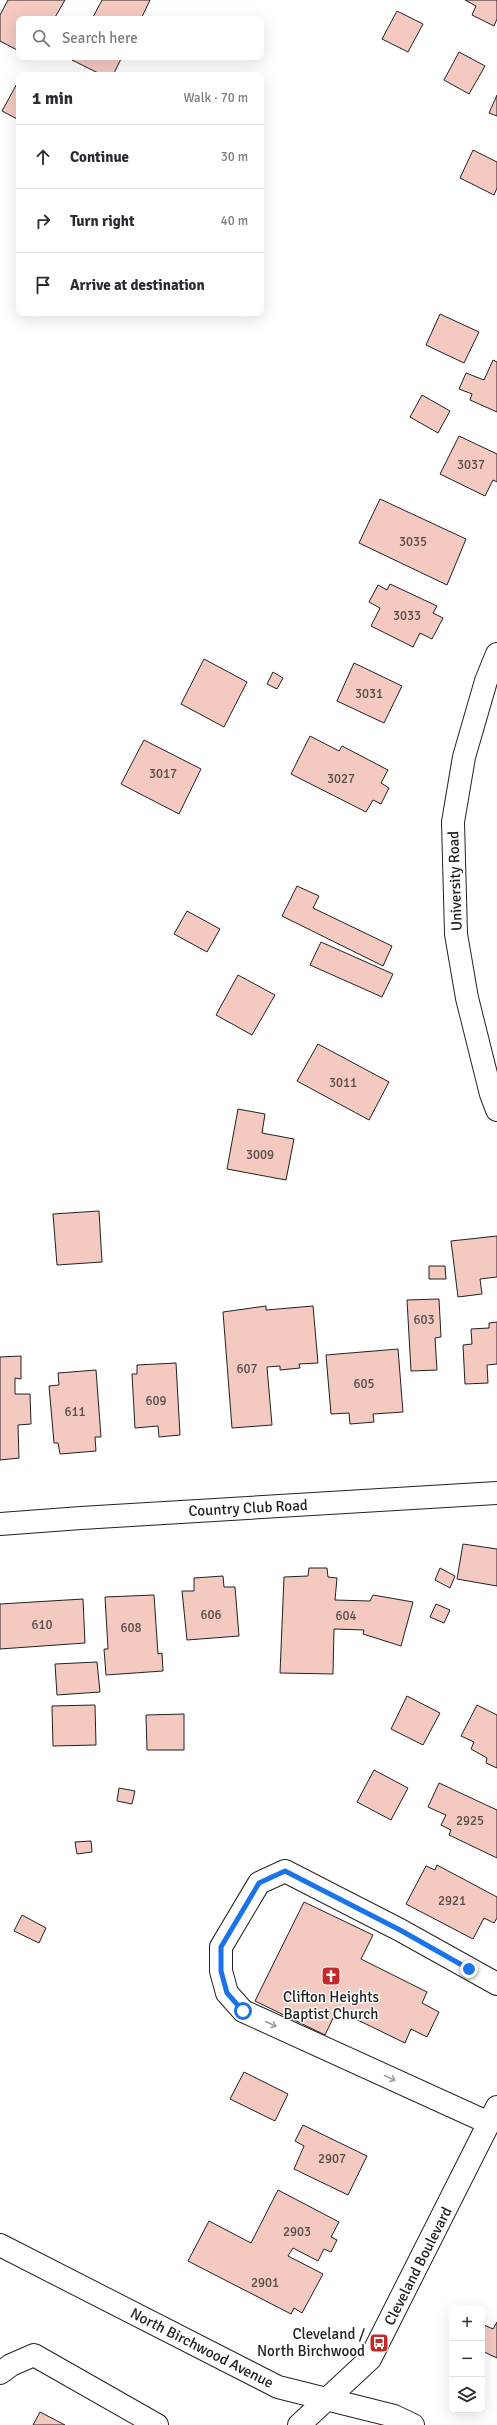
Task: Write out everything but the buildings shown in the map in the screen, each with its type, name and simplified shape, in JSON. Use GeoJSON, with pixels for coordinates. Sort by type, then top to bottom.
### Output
{"type":"FeatureCollection","features":[{"type":"Feature","properties":{"kind":"street","name":"University Road"},"geometry":{"type":"LineString","coordinates":[[497,654],[486,681],[464,757],[453,822],[456,934],[467,998],[491,1094],[497,1110]]}},
{"type":"Feature","properties":{"kind":"street","name":"Country Club Road"},"geometry":{"type":"LineString","coordinates":[[0,1524],[497,1493]]}},
{"type":"Feature","properties":{"kind":"street"},"geometry":{"type":"LineString","coordinates":[[493,2115],[243,2011],[227,1993],[221,1971],[221,1947],[259,1883],[285,1871],[400,1930],[497,1984]]}},
{"type":"Feature","properties":{"kind":"street","name":"Cleveland Boulevard"},"geometry":{"type":"LineString","coordinates":[[298,2425],[370,2359],[493,2115]]}},
{"type":"Feature","properties":{"kind":"street","name":"North Birchwood Avenue"},"geometry":{"type":"LineString","coordinates":[[0,2245],[278,2387],[394,2416],[413,2425]]}},
{"type":"Feature","properties":{"kind":"street"},"geometry":{"type":"LineString","coordinates":[[0,2373],[11,2365],[34,2355],[157,2425]]}},
{"type":"Feature","properties":{"kind":"place","name":"Clifton Heights Baptist Church"},"geometry":{"type":"Point","coordinates":[331,1976]}},
{"type":"Feature","properties":{"kind":"place","name":"Cleveland / North Birchwood"},"geometry":{"type":"Point","coordinates":[379,2343]}},
{"type":"Feature","properties":{"kind":"route"},"geometry":{"type":"LineString","coordinates":[[243,2011],[227,1993],[221,1971],[221,1947],[259,1883],[285,1871],[400,1930],[469,1969]]}}]}
